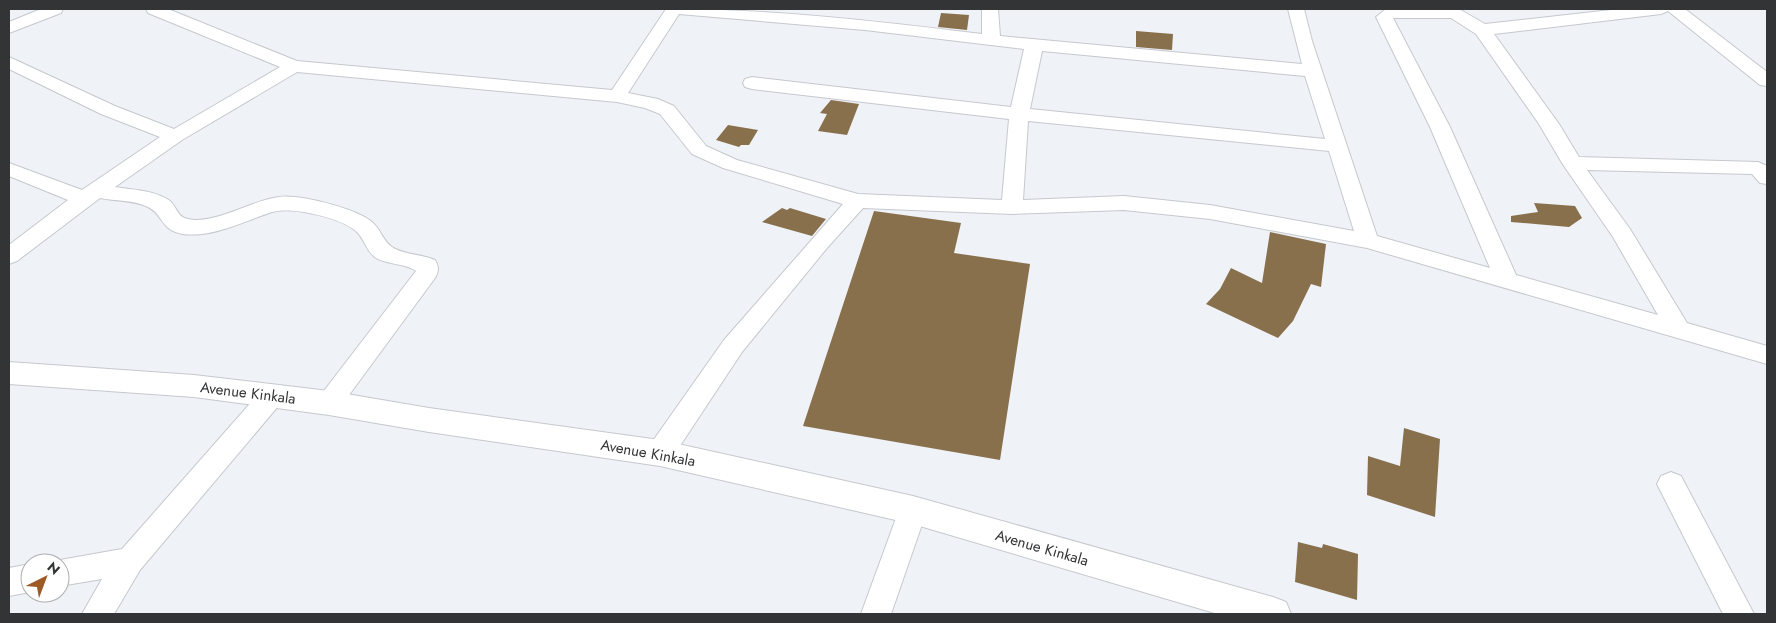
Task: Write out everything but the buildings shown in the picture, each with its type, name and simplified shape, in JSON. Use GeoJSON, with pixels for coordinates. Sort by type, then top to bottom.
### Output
{"type":"FeatureCollection","features":[{"type":"Feature","properties":{"kind":"main road","name":"Avenue Kinkala"},"geometry":{"type":"LineString","coordinates":[[9,373],[194,386],[329,403],[430,420],[660,453],[913,510],[1273,614]]}},
{"type":"Feature","properties":{"kind":"street"},"geometry":{"type":"LineString","coordinates":[[9,28],[55,9]]}},
{"type":"Feature","properties":{"kind":"street"},"geometry":{"type":"LineString","coordinates":[[154,9],[294,66],[617,96],[651,103],[667,110],[699,150],[730,164],[857,200],[1012,207],[1134,204],[1210,212],[1368,241],[1767,355]]}},
{"type":"Feature","properties":{"kind":"street"},"geometry":{"type":"LineString","coordinates":[[617,96],[674,9],[865,25],[1034,45],[1147,54],[1313,71]]}},
{"type":"Feature","properties":{"kind":"street"},"geometry":{"type":"LineString","coordinates":[[990,9],[991,40]]}},
{"type":"Feature","properties":{"kind":"street"},"geometry":{"type":"LineString","coordinates":[[1296,9],[1313,71],[1368,241]]}},
{"type":"Feature","properties":{"kind":"street"},"geometry":{"type":"LineString","coordinates":[[1482,30],[1662,9]]}},
{"type":"Feature","properties":{"kind":"street"},"geometry":{"type":"LineString","coordinates":[[1674,9],[1767,81]]}},
{"type":"Feature","properties":{"kind":"street"},"geometry":{"type":"LineString","coordinates":[[1506,280],[1440,126],[1384,17],[1390,13],[1450,11],[1482,30],[1549,124],[1572,164],[1622,234],[1679,330]]}},
{"type":"Feature","properties":{"kind":"street"},"geometry":{"type":"LineString","coordinates":[[1012,207],[1019,114],[1034,45]]}},
{"type":"Feature","properties":{"kind":"street"},"geometry":{"type":"LineString","coordinates":[[9,62],[108,110],[175,136]]}},
{"type":"Feature","properties":{"kind":"street"},"geometry":{"type":"LineString","coordinates":[[9,256],[90,195],[175,136],[294,66]]}},
{"type":"Feature","properties":{"kind":"street"},"geometry":{"type":"LineString","coordinates":[[752,83],[1019,114],[1337,146]]}},
{"type":"Feature","properties":{"kind":"street"},"geometry":{"type":"LineString","coordinates":[[1572,164],[1764,169]]}},
{"type":"Feature","properties":{"kind":"street"},"geometry":{"type":"LineString","coordinates":[[9,169],[90,195],[152,200],[164,207],[166,216],[174,222],[186,226],[203,228],[226,222],[272,204],[284,203],[301,206],[349,218],[364,227],[383,252],[427,266],[427,272],[329,403]]}},
{"type":"Feature","properties":{"kind":"street"},"geometry":{"type":"LineString","coordinates":[[660,453],[733,346],[857,200]]}},
{"type":"Feature","properties":{"kind":"street"},"geometry":{"type":"LineString","coordinates":[[97,614],[130,561],[271,397]]}},
{"type":"Feature","properties":{"kind":"street"},"geometry":{"type":"LineString","coordinates":[[1671,484],[1739,614]]}},
{"type":"Feature","properties":{"kind":"street"},"geometry":{"type":"LineString","coordinates":[[876,614],[913,510]]}},
{"type":"Feature","properties":{"kind":"street"},"geometry":{"type":"LineString","coordinates":[[70,571],[130,561]]}}]}
